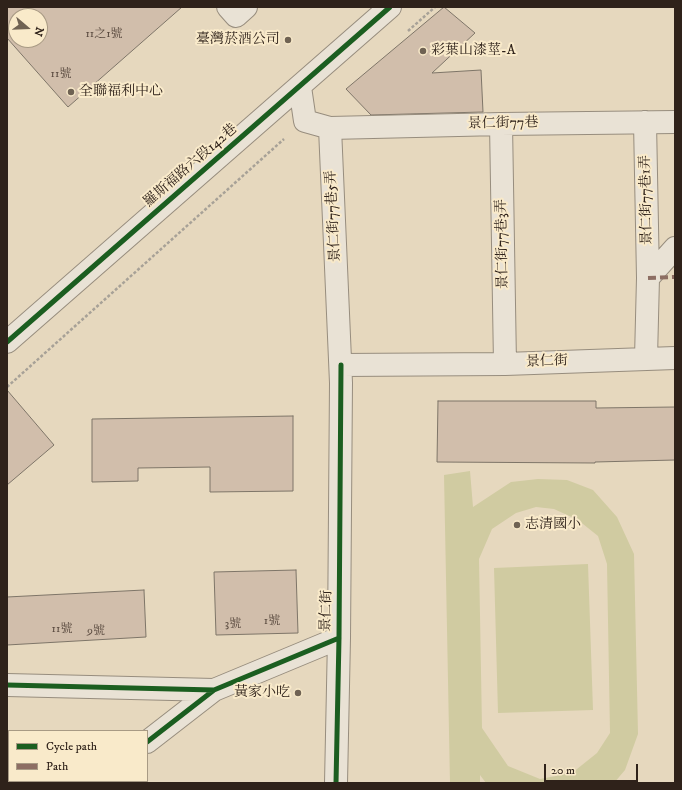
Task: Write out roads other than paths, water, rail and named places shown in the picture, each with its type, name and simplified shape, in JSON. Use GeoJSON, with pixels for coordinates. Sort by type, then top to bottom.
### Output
{"type":"FeatureCollection","features":[{"type":"Feature","properties":{"kind":"street"},"geometry":{"type":"LineString","coordinates":[[228,7],[236,16],[246,7]]}},
{"type":"Feature","properties":{"kind":"street","name":"羅斯福路六段142巷"},"geometry":{"type":"LineString","coordinates":[[7,342],[390,7]]}},
{"type":"Feature","properties":{"kind":"street"},"geometry":{"type":"LineString","coordinates":[[300,87],[304,121],[330,128]]}},
{"type":"Feature","properties":{"kind":"street","name":"景仁街77巷1弄"},"geometry":{"type":"LineString","coordinates":[[645,122],[648,278]]}},
{"type":"Feature","properties":{"kind":"street","name":"景仁街77巷"},"geometry":{"type":"LineString","coordinates":[[330,128],[675,122]]}},
{"type":"Feature","properties":{"kind":"street","name":"景仁街77巷3弄"},"geometry":{"type":"LineString","coordinates":[[502,124],[505,364]]}},
{"type":"Feature","properties":{"kind":"street","name":"景仁街77巷5弄"},"geometry":{"type":"LineString","coordinates":[[330,128],[341,365]]}},
{"type":"Feature","properties":{"kind":"street"},"geometry":{"type":"LineString","coordinates":[[646,358],[648,278],[675,248]]}},
{"type":"Feature","properties":{"kind":"street","name":"景仁街"},"geometry":{"type":"LineString","coordinates":[[148,741],[214,690],[339,638],[341,365],[505,364],[675,358]]}},
{"type":"Feature","properties":{"kind":"street"},"geometry":{"type":"LineString","coordinates":[[336,783],[339,638]]}},
{"type":"Feature","properties":{"kind":"street"},"geometry":{"type":"LineString","coordinates":[[7,685],[214,690]]}},
{"type":"Feature","properties":{"kind":"place","name":"臺灣菸酒公司"},"geometry":{"type":"Point","coordinates":[288,40]}},
{"type":"Feature","properties":{"kind":"place","name":"彩葉山漆莖-A"},"geometry":{"type":"Point","coordinates":[423,51]}},
{"type":"Feature","properties":{"kind":"place","name":"全聯福利中心"},"geometry":{"type":"Point","coordinates":[71,92]}},
{"type":"Feature","properties":{"kind":"place","name":"志清國小"},"geometry":{"type":"Point","coordinates":[517,525]}},
{"type":"Feature","properties":{"kind":"place","name":"黃家小吃"},"geometry":{"type":"Point","coordinates":[298,693]}}]}
